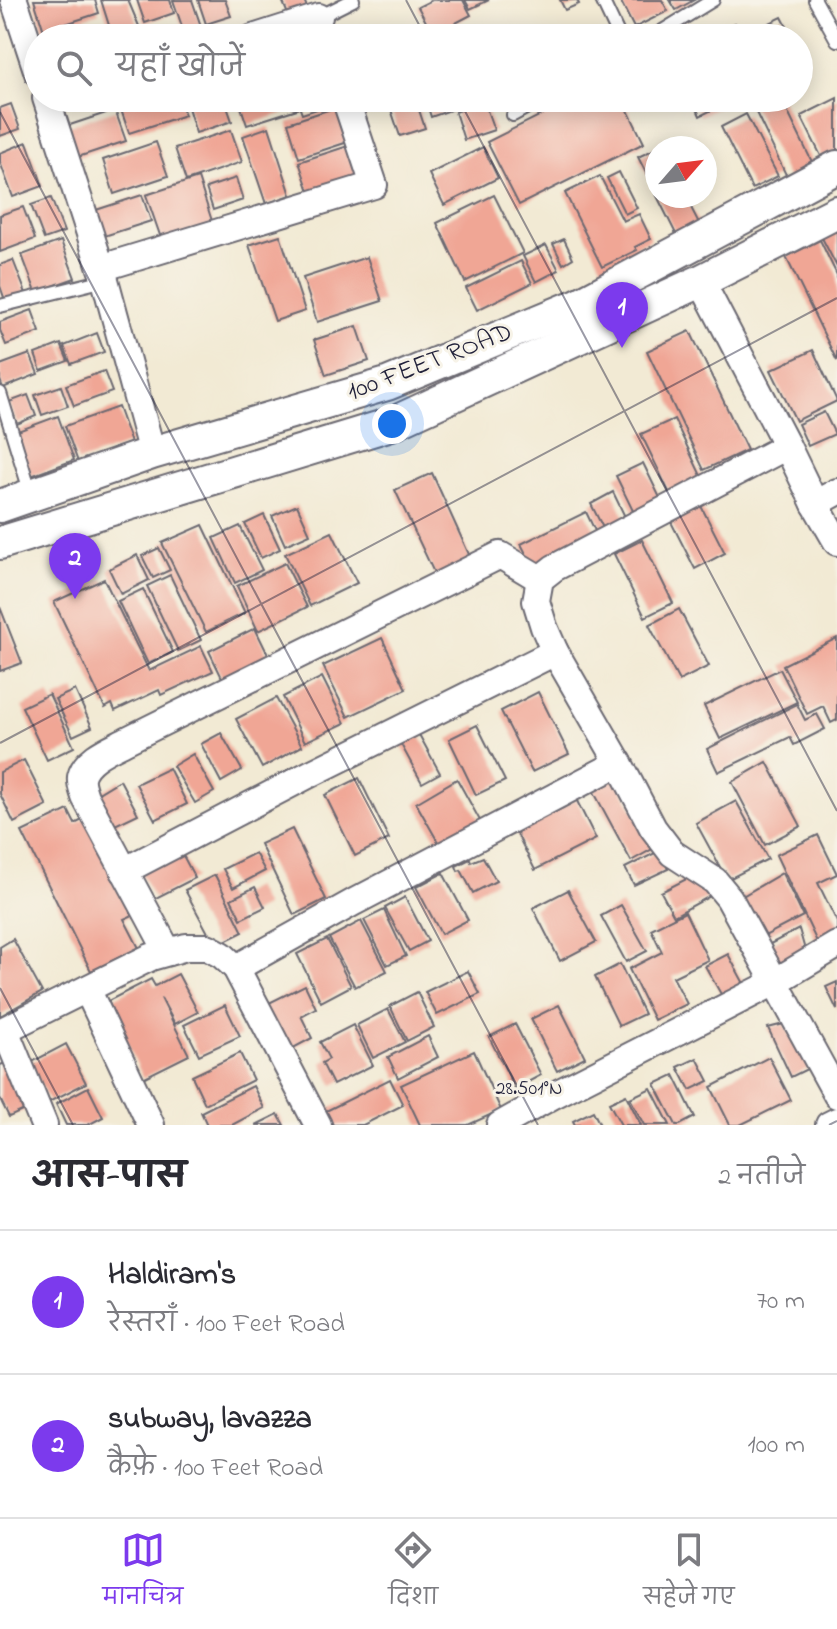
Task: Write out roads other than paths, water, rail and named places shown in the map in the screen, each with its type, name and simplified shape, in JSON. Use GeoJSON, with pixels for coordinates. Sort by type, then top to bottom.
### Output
{"type":"FeatureCollection","features":[{"type":"Feature","properties":{"kind":"street"},"geometry":{"type":"LineString","coordinates":[[14,0],[24,30]]}},
{"type":"Feature","properties":{"kind":"street"},"geometry":{"type":"LineString","coordinates":[[299,24],[319,18]]}},
{"type":"Feature","properties":{"kind":"street"},"geometry":{"type":"LineString","coordinates":[[57,112],[152,453]]}},
{"type":"Feature","properties":{"kind":"street"},"geometry":{"type":"LineString","coordinates":[[103,274],[374,185],[350,112]]}},
{"type":"Feature","properties":{"kind":"street","name":"100 FEET ROAD"},"geometry":{"type":"LineString","coordinates":[[0,506],[152,453],[387,384],[578,305],[837,167]]}},
{"type":"Feature","properties":{"kind":"street","name":"100 FEET ROAD"},"geometry":{"type":"LineString","coordinates":[[0,543],[391,424],[701,281],[837,212]]}},
{"type":"Feature","properties":{"kind":"street"},"geometry":{"type":"LineString","coordinates":[[701,281],[787,446],[826,498],[837,542]]}},
{"type":"Feature","properties":{"kind":"street"},"geometry":{"type":"LineString","coordinates":[[787,446],[554,568],[540,579],[536,601],[555,652],[653,828],[672,853],[715,881],[729,898],[837,1095]]}},
{"type":"Feature","properties":{"kind":"street"},"geometry":{"type":"LineString","coordinates":[[168,952],[85,797],[80,780],[84,767],[99,755],[500,555],[540,579]]}},
{"type":"Feature","properties":{"kind":"street"},"geometry":{"type":"LineString","coordinates":[[124,871],[555,652]]}},
{"type":"Feature","properties":{"kind":"street"},"geometry":{"type":"LineString","coordinates":[[236,968],[354,902],[619,763]]}},
{"type":"Feature","properties":{"kind":"street"},"geometry":{"type":"LineString","coordinates":[[500,1125],[775,982],[837,945]]}},
{"type":"Feature","properties":{"kind":"street"},"geometry":{"type":"LineString","coordinates":[[44,1125],[2,1031],[151,957],[186,947],[207,947],[236,968],[318,1125]]}},
{"type":"Feature","properties":{"kind":"street"},"geometry":{"type":"LineString","coordinates":[[87,989],[151,1125]]}},
{"type":"Feature","properties":{"kind":"street"},"geometry":{"type":"LineString","coordinates":[[829,1125],[837,1121]]}},
{"type":"Feature","properties":{"kind":"lane"},"geometry":{"type":"LineString","coordinates":[[319,18],[353,0]]}},
{"type":"Feature","properties":{"kind":"lane"},"geometry":{"type":"LineString","coordinates":[[602,0],[613,24]]}},
{"type":"Feature","properties":{"kind":"lane"},"geometry":{"type":"LineString","coordinates":[[674,24],[713,0]]}},
{"type":"Feature","properties":{"kind":"lane"},"geometry":{"type":"LineString","coordinates":[[815,0],[837,40]]}},
{"type":"Feature","properties":{"kind":"lane"},"geometry":{"type":"LineString","coordinates":[[513,115],[518,112]]}},
{"type":"Feature","properties":{"kind":"lane"},"geometry":{"type":"LineString","coordinates":[[0,306],[103,274]]}},
{"type":"Feature","properties":{"kind":"lane"},"geometry":{"type":"LineString","coordinates":[[0,393],[31,494]]}},
{"type":"Feature","properties":{"kind":"place","name":"Haldiram's"},"geometry":{"type":"Point","coordinates":[622,348]}},
{"type":"Feature","properties":{"kind":"place","name":"subway, lavazza"},"geometry":{"type":"Point","coordinates":[75,599]}}]}
